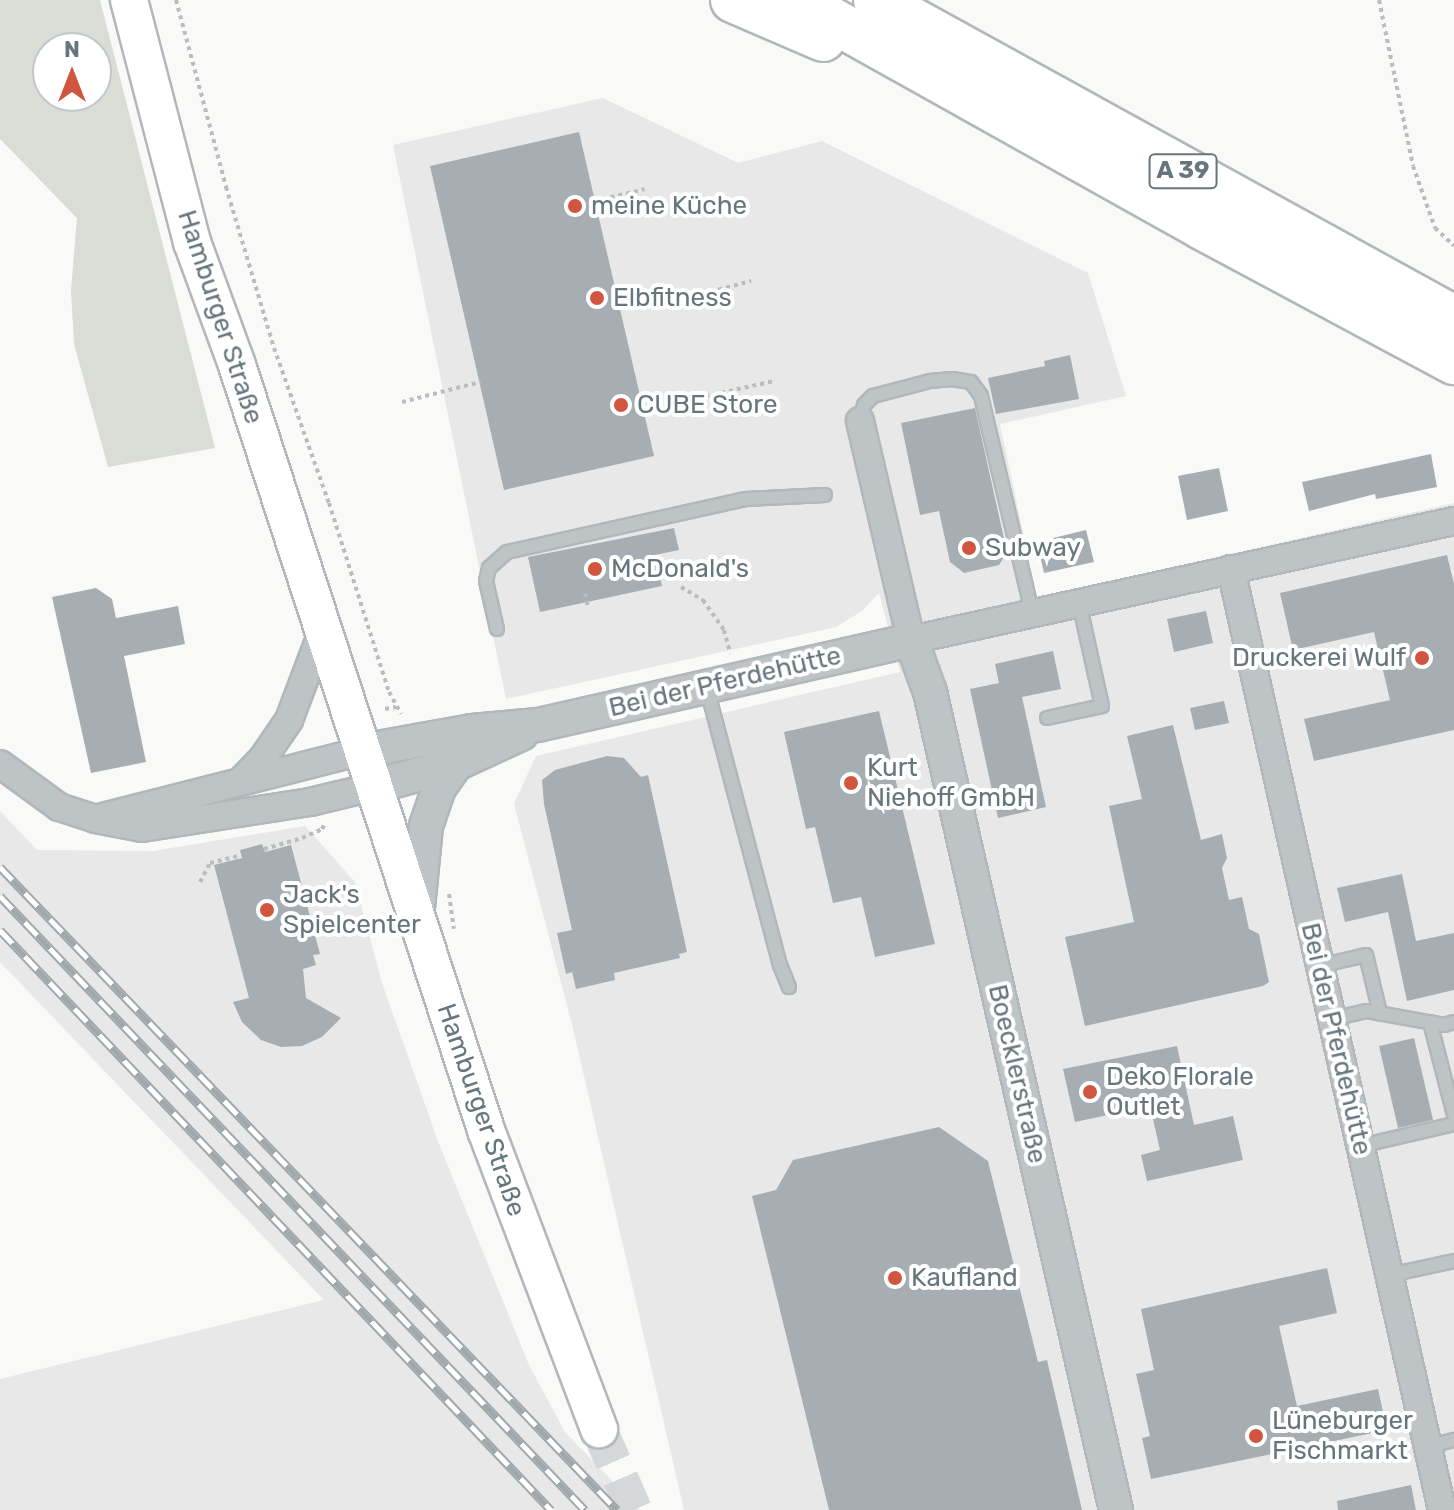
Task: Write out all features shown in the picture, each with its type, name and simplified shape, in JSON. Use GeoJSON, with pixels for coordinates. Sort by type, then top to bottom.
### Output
{"type":"FeatureCollection","features":[{"type":"Feature","properties":{"kind":"highway"},"geometry":{"type":"LineString","coordinates":[[733,0],[1001,116]]}},
{"type":"Feature","properties":{"kind":"highway","name":"A 39"},"geometry":{"type":"LineString","coordinates":[[796,0],[1001,116],[1454,362]]}},
{"type":"Feature","properties":{"kind":"highway","name":"A 39"},"geometry":{"type":"LineString","coordinates":[[876,0],[1454,318]]}},
{"type":"Feature","properties":{"kind":"main road","name":"Hamburger Straße"},"geometry":{"type":"LineString","coordinates":[[129,0],[192,242],[237,365],[486,1130],[599,1429]]}},
{"type":"Feature","properties":{"kind":"street"},"geometry":{"type":"LineString","coordinates":[[860,421],[911,640]]}},
{"type":"Feature","properties":{"kind":"street","name":"Bei der Pferdehütte"},"geometry":{"type":"LineString","coordinates":[[361,751],[472,731],[538,725],[1032,612],[1454,521]]}},
{"type":"Feature","properties":{"kind":"street","name":"Bei der Pferdehütte"},"geometry":{"type":"LineString","coordinates":[[1231,569],[1442,1510]]}},
{"type":"Feature","properties":{"kind":"street"},"geometry":{"type":"LineString","coordinates":[[240,782],[263,758],[289,720],[323,630]]}},
{"type":"Feature","properties":{"kind":"street","name":"Boecklerstraße"},"geometry":{"type":"LineString","coordinates":[[911,640],[930,692],[1017,1102],[1116,1510]]}},
{"type":"Feature","properties":{"kind":"street","name":"Bei der Pferdehütte"},"geometry":{"type":"LineString","coordinates":[[373,787],[456,764],[538,725]]}},
{"type":"Feature","properties":{"kind":"street"},"geometry":{"type":"LineString","coordinates":[[95,819],[361,751]]}},
{"type":"Feature","properties":{"kind":"street"},"geometry":{"type":"LineString","coordinates":[[0,764],[46,800],[95,819],[127,826],[160,827],[310,802],[373,787]]}},
{"type":"Feature","properties":{"kind":"street"},"geometry":{"type":"LineString","coordinates":[[416,921],[426,826],[439,788],[456,764]]}},
{"type":"Feature","properties":{"kind":"lane"},"geometry":{"type":"LineString","coordinates":[[860,421],[864,405],[873,396],[930,381],[952,379],[971,382],[981,396],[1032,612]]}},
{"type":"Feature","properties":{"kind":"lane"},"geometry":{"type":"LineString","coordinates":[[497,629],[486,581],[489,568],[507,552],[746,499],[825,495]]}},
{"type":"Feature","properties":{"kind":"lane"},"geometry":{"type":"LineString","coordinates":[[1047,718],[1102,706],[1079,602]]}},
{"type":"Feature","properties":{"kind":"lane"},"geometry":{"type":"LineString","coordinates":[[721,682],[780,965],[789,987]]}},
{"type":"Feature","properties":{"kind":"lane"},"geometry":{"type":"LineString","coordinates":[[1319,966],[1366,955],[1380,1013]]}},
{"type":"Feature","properties":{"kind":"lane"},"geometry":{"type":"LineString","coordinates":[[1332,1019],[1367,1011],[1430,1022],[1454,1022]]}},
{"type":"Feature","properties":{"kind":"lane"},"geometry":{"type":"LineString","coordinates":[[1430,1022],[1454,1115]]}},
{"type":"Feature","properties":{"kind":"lane"},"geometry":{"type":"LineString","coordinates":[[1360,1146],[1454,1124]]}},
{"type":"Feature","properties":{"kind":"lane"},"geometry":{"type":"LineString","coordinates":[[1389,1275],[1454,1261]]}},
{"type":"Feature","properties":{"kind":"lane"},"geometry":{"type":"LineString","coordinates":[[1427,1447],[1454,1440]]}},
{"type":"Feature","properties":{"kind":"path"},"geometry":{"type":"LineString","coordinates":[[176,0],[226,187],[274,348],[396,707],[404,718]]}},
{"type":"Feature","properties":{"kind":"path"},"geometry":{"type":"LineString","coordinates":[[1380,0],[1413,166],[1435,228],[1454,246]]}},
{"type":"Feature","properties":{"kind":"path"},"geometry":{"type":"LineString","coordinates":[[595,201],[645,189]]}},
{"type":"Feature","properties":{"kind":"path"},"geometry":{"type":"LineString","coordinates":[[672,302],[751,281]]}},
{"type":"Feature","properties":{"kind":"path"},"geometry":{"type":"LineString","coordinates":[[618,300],[668,287]]}},
{"type":"Feature","properties":{"kind":"path"},"geometry":{"type":"LineString","coordinates":[[643,410],[774,381]]}},
{"type":"Feature","properties":{"kind":"path"},"geometry":{"type":"LineString","coordinates":[[402,402],[480,382]]}},
{"type":"Feature","properties":{"kind":"path"},"geometry":{"type":"LineString","coordinates":[[681,587],[703,600],[724,630],[721,682]]}},
{"type":"Feature","properties":{"kind":"path"},"geometry":{"type":"LineString","coordinates":[[585,593],[588,608]]}},
{"type":"Feature","properties":{"kind":"path"},"geometry":{"type":"LineString","coordinates":[[385,709],[396,707]]}},
{"type":"Feature","properties":{"kind":"path"},"geometry":{"type":"LineString","coordinates":[[264,849],[315,833],[325,824],[325,817]]}},
{"type":"Feature","properties":{"kind":"path"},"geometry":{"type":"LineString","coordinates":[[200,882],[210,863],[241,855]]}},
{"type":"Feature","properties":{"kind":"shaded area"},"geometry":{"type":"Polygon","coordinates":[[[0,0],[100,0],[108,32],[32,32],[32,112],[112,112],[112,47],[215,448],[108,467],[74,344],[71,290],[77,218],[0,139],[0,0]]]}},
{"type":"Feature","properties":{"kind":"shaded area"},"geometry":{"type":"Polygon","coordinates":[[[603,98],[738,163],[822,141],[1088,273],[1126,396],[1000,424],[1037,598],[1454,503],[1454,1510],[684,1510],[572,1024],[514,804],[536,756],[900,672],[879,593],[862,611],[836,627],[506,699],[393,145],[603,98]]]}},
{"type":"Feature","properties":{"kind":"shaded area"},"geometry":{"type":"Polygon","coordinates":[[[0,811],[37,850],[153,851],[305,826],[355,882],[382,983],[439,1144],[529,1365],[565,1432],[640,1510],[0,1510],[0,1379],[324,1300],[0,962],[0,811]]]}},
{"type":"Feature","properties":{"kind":"building"},"geometry":{"type":"Polygon","coordinates":[[[579,132],[654,456],[504,490],[430,166],[579,132]]]}},
{"type":"Feature","properties":{"kind":"building"},"geometry":{"type":"Polygon","coordinates":[[[1070,355],[1079,399],[996,414],[988,378],[1045,366],[1044,361],[1070,355]]]}},
{"type":"Feature","properties":{"kind":"building"},"geometry":{"type":"Polygon","coordinates":[[[975,408],[1007,552],[999,565],[964,573],[950,562],[939,511],[920,515],[901,423],[975,408]]]}},
{"type":"Feature","properties":{"kind":"building"},"geometry":{"type":"Polygon","coordinates":[[[1431,454],[1437,487],[1376,499],[1375,494],[1309,511],[1302,482],[1431,454]]]}},
{"type":"Feature","properties":{"kind":"building"},"geometry":{"type":"Polygon","coordinates":[[[1219,468],[1228,511],[1187,520],[1178,476],[1219,468]]]}},
{"type":"Feature","properties":{"kind":"building","name":"McDonald's"},"geometry":{"type":"Polygon","coordinates":[[[674,528],[679,550],[655,555],[662,586],[540,612],[528,557],[674,528]]]}},
{"type":"Feature","properties":{"kind":"building"},"geometry":{"type":"Polygon","coordinates":[[[1086,530],[1094,562],[1044,573],[1037,542],[1086,530]]]}},
{"type":"Feature","properties":{"kind":"building","name":"Druckerei Wulf"},"geometry":{"type":"Polygon","coordinates":[[[1447,555],[1454,584],[1454,730],[1314,761],[1304,719],[1390,700],[1374,632],[1293,650],[1280,593],[1447,555]]]}},
{"type":"Feature","properties":{"kind":"building"},"geometry":{"type":"Polygon","coordinates":[[[96,588],[112,599],[116,618],[178,606],[185,644],[124,656],[146,762],[91,773],[52,597],[96,588]]]}},
{"type":"Feature","properties":{"kind":"building"},"geometry":{"type":"Polygon","coordinates":[[[1206,611],[1213,643],[1174,652],[1167,619],[1206,611]]]}},
{"type":"Feature","properties":{"kind":"building"},"geometry":{"type":"Polygon","coordinates":[[[1053,651],[1061,689],[1022,697],[1046,807],[998,818],[970,689],[999,683],[995,664],[1053,651]]]}},
{"type":"Feature","properties":{"kind":"building"},"geometry":{"type":"Polygon","coordinates":[[[1224,701],[1229,723],[1195,730],[1190,708],[1224,701]]]}},
{"type":"Feature","properties":{"kind":"building"},"geometry":{"type":"Polygon","coordinates":[[[879,711],[935,944],[875,957],[861,897],[833,903],[815,827],[806,829],[784,732],[879,711]]]}},
{"type":"Feature","properties":{"kind":"building"},"geometry":{"type":"Polygon","coordinates":[[[1173,725],[1201,840],[1222,834],[1227,858],[1222,868],[1229,900],[1242,897],[1249,929],[1259,934],[1269,982],[1263,986],[1085,1026],[1065,937],[1134,922],[1109,806],[1142,799],[1127,736],[1173,725]]]}},
{"type":"Feature","properties":{"kind":"building"},"geometry":{"type":"Polygon","coordinates":[[[607,756],[624,758],[641,777],[648,775],[687,952],[679,954],[680,958],[614,973],[615,980],[576,989],[572,972],[566,974],[557,933],[572,930],[544,804],[542,780],[555,770],[607,756]]]}},
{"type":"Feature","properties":{"kind":"building","name":"Jack's Spielcenter"},"geometry":{"type":"Polygon","coordinates":[[[262,844],[265,852],[291,845],[320,954],[313,955],[316,965],[303,969],[306,998],[341,1018],[322,1037],[302,1046],[281,1047],[261,1040],[242,1022],[233,1002],[249,998],[214,865],[242,858],[240,850],[262,844]]]}},
{"type":"Feature","properties":{"kind":"building"},"geometry":{"type":"Polygon","coordinates":[[[1402,874],[1416,941],[1454,933],[1454,990],[1407,1001],[1388,912],[1345,922],[1337,888],[1402,874]]]}},
{"type":"Feature","properties":{"kind":"building"},"geometry":{"type":"Polygon","coordinates":[[[1414,1038],[1433,1120],[1398,1128],[1379,1046],[1414,1038]]]}},
{"type":"Feature","properties":{"kind":"building"},"geometry":{"type":"Polygon","coordinates":[[[1177,1046],[1194,1125],[1233,1116],[1243,1160],[1147,1181],[1141,1155],[1160,1150],[1150,1106],[1075,1122],[1063,1069],[1177,1046]]]}},
{"type":"Feature","properties":{"kind":"building","name":"Kaufland"},"geometry":{"type":"Polygon","coordinates":[[[939,1127],[988,1161],[1038,1362],[1047,1360],[1082,1510],[829,1510],[752,1196],[776,1190],[793,1160],[939,1127]]]}},
{"type":"Feature","properties":{"kind":"building"},"geometry":{"type":"Polygon","coordinates":[[[1327,1268],[1337,1313],[1279,1326],[1297,1406],[1378,1389],[1387,1430],[1151,1479],[1142,1438],[1150,1436],[1136,1374],[1154,1370],[1141,1309],[1327,1268]]]}},
{"type":"Feature","properties":{"kind":"building"},"geometry":{"type":"Polygon","coordinates":[[[1411,1485],[1416,1510],[1338,1510],[1337,1501],[1411,1485]]]}},
{"type":"Feature","properties":{"kind":"tunnel"},"geometry":{"type":"LineString","coordinates":[[599,1429],[634,1510]]}},
{"type":"Feature","properties":{"kind":"railway"},"geometry":{"type":"LineString","coordinates":[[0,867],[617,1510]]}},
{"type":"Feature","properties":{"kind":"railway"},"geometry":{"type":"LineString","coordinates":[[0,896],[585,1510]]}},
{"type":"Feature","properties":{"kind":"railway"},"geometry":{"type":"LineString","coordinates":[[0,930],[551,1510]]}},
{"type":"Feature","properties":{"kind":"place","name":"meine Küche"},"geometry":{"type":"Point","coordinates":[575,206]}},
{"type":"Feature","properties":{"kind":"place","name":"Elbfitness"},"geometry":{"type":"Point","coordinates":[597,298]}},
{"type":"Feature","properties":{"kind":"place","name":"CUBE Store"},"geometry":{"type":"Point","coordinates":[621,405]}},
{"type":"Feature","properties":{"kind":"place","name":"Subway"},"geometry":{"type":"Point","coordinates":[969,548]}},
{"type":"Feature","properties":{"kind":"place","name":"McDonald's"},"geometry":{"type":"Point","coordinates":[595,569]}},
{"type":"Feature","properties":{"kind":"place","name":"Druckerei Wulf"},"geometry":{"type":"Point","coordinates":[1422,658]}},
{"type":"Feature","properties":{"kind":"place","name":"Kurt Niehoff GmbH"},"geometry":{"type":"Point","coordinates":[851,783]}},
{"type":"Feature","properties":{"kind":"place","name":"Jack's Spielcenter"},"geometry":{"type":"Point","coordinates":[267,910]}},
{"type":"Feature","properties":{"kind":"place","name":"Deko Florale Outlet"},"geometry":{"type":"Point","coordinates":[1090,1092]}},
{"type":"Feature","properties":{"kind":"place","name":"Kaufland"},"geometry":{"type":"Point","coordinates":[895,1278]}},
{"type":"Feature","properties":{"kind":"place","name":"Lüneburger Fischmarkt"},"geometry":{"type":"Point","coordinates":[1256,1436]}}]}
